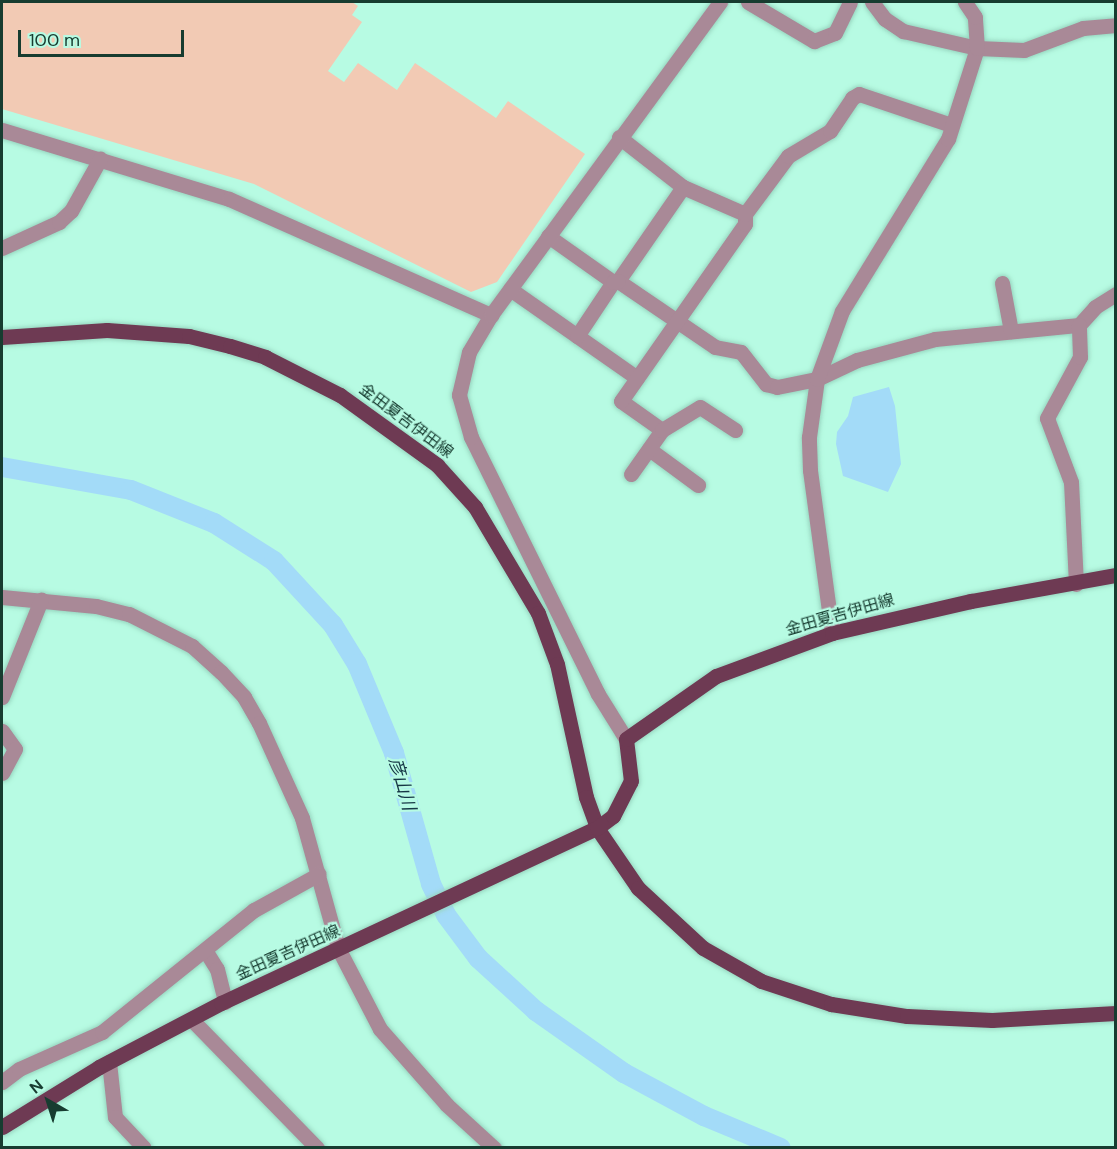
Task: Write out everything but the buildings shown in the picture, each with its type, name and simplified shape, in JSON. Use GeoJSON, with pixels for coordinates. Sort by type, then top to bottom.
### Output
{"type":"FeatureCollection","features":[{"type":"Feature","properties":{"kind":"main road","name":"金田夏吉伊田線"},"geometry":{"type":"LineString","coordinates":[[2,337],[107,330],[189,336],[230,346],[265,357],[340,394],[438,465],[475,507],[538,613],[557,664],[591,832],[638,888],[703,948],[761,981],[831,1004],[907,1016],[992,1020],[1116,1013]]}},
{"type":"Feature","properties":{"kind":"main road","name":"金田夏吉伊田線"},"geometry":{"type":"LineString","coordinates":[[2,1127],[109,1062],[225,1002],[591,832],[613,816],[631,781],[626,739],[716,676],[832,633],[971,601],[1116,575]]}},
{"type":"Feature","properties":{"kind":"street"},"geometry":{"type":"LineString","coordinates":[[626,739],[574,647],[463,416],[459,395],[469,352],[491,315],[720,2]]}},
{"type":"Feature","properties":{"kind":"street"},"geometry":{"type":"LineString","coordinates":[[748,2],[814,41],[835,33],[850,2]]}},
{"type":"Feature","properties":{"kind":"street"},"geometry":{"type":"LineString","coordinates":[[872,2],[885,19],[903,31],[977,48],[1024,50],[1083,28],[1116,26]]}},
{"type":"Feature","properties":{"kind":"street"},"geometry":{"type":"LineString","coordinates":[[832,633],[810,470],[809,437],[817,379],[842,311],[948,139],[977,48],[975,17],[965,2]]}},
{"type":"Feature","properties":{"kind":"street"},"geometry":{"type":"LineString","coordinates":[[662,430],[621,401],[745,224],[745,214],[788,156],[830,130],[852,98],[859,94],[872,96],[951,125]]}},
{"type":"Feature","properties":{"kind":"street"},"geometry":{"type":"LineString","coordinates":[[2,130],[229,199],[491,315]]}},
{"type":"Feature","properties":{"kind":"street"},"geometry":{"type":"LineString","coordinates":[[619,137],[683,187],[745,214]]}},
{"type":"Feature","properties":{"kind":"street"},"geometry":{"type":"LineString","coordinates":[[2,248],[59,222],[71,211],[100,159]]}},
{"type":"Feature","properties":{"kind":"street"},"geometry":{"type":"LineString","coordinates":[[577,336],[683,187]]}},
{"type":"Feature","properties":{"kind":"street"},"geometry":{"type":"LineString","coordinates":[[548,236],[715,347],[741,352],[766,384],[777,387],[817,379],[857,360],[935,339],[1079,325],[1095,307],[1116,294]]}},
{"type":"Feature","properties":{"kind":"street"},"geometry":{"type":"LineString","coordinates":[[1002,283],[1011,331]]}},
{"type":"Feature","properties":{"kind":"street"},"geometry":{"type":"LineString","coordinates":[[510,289],[637,378]]}},
{"type":"Feature","properties":{"kind":"street"},"geometry":{"type":"LineString","coordinates":[[1076,584],[1071,482],[1047,418],[1080,357],[1079,325]]}},
{"type":"Feature","properties":{"kind":"street"},"geometry":{"type":"LineString","coordinates":[[631,474],[662,430],[700,406],[735,430]]}},
{"type":"Feature","properties":{"kind":"street"},"geometry":{"type":"LineString","coordinates":[[649,449],[698,485]]}},
{"type":"Feature","properties":{"kind":"street"},"geometry":{"type":"LineString","coordinates":[[2,597],[41,600],[129,614],[192,646],[244,697],[259,723],[302,818],[344,947],[380,1029],[447,1106],[494,1148]]}},
{"type":"Feature","properties":{"kind":"street"},"geometry":{"type":"LineString","coordinates":[[2,697],[41,600]]}},
{"type":"Feature","properties":{"kind":"street"},"geometry":{"type":"LineString","coordinates":[[2,731],[15,749],[2,773]]}},
{"type":"Feature","properties":{"kind":"street"},"geometry":{"type":"LineString","coordinates":[[2,1082],[19,1069],[102,1032],[254,910],[319,874]]}},
{"type":"Feature","properties":{"kind":"street"},"geometry":{"type":"LineString","coordinates":[[205,950],[217,969],[225,1002]]}},
{"type":"Feature","properties":{"kind":"street"},"geometry":{"type":"LineString","coordinates":[[192,1020],[318,1148]]}},
{"type":"Feature","properties":{"kind":"street"},"geometry":{"type":"LineString","coordinates":[[109,1062],[115,1117],[144,1148]]}},
{"type":"Feature","properties":{"kind":"shaded area"},"geometry":{"type":"Polygon","coordinates":[[[2,2],[352,2],[358,6],[352,15],[362,22],[328,71],[344,82],[358,63],[397,90],[415,63],[496,118],[508,101],[585,154],[497,282],[471,292],[254,184],[2,109],[2,2]]]}},
{"type":"Feature","properties":{"kind":"water"},"geometry":{"type":"Polygon","coordinates":[[[889,387],[895,406],[901,464],[888,492],[843,476],[836,444],[837,432],[848,416],[853,397],[889,387]]]}},
{"type":"Feature","properties":{"kind":"waterway","name":"彦山川"},"geometry":{"type":"LineString","coordinates":[[2,467],[131,490],[214,523],[274,561],[333,625],[357,664],[394,753],[431,884],[446,915],[478,958],[536,1011],[624,1073],[704,1116],[781,1148]]}}]}
